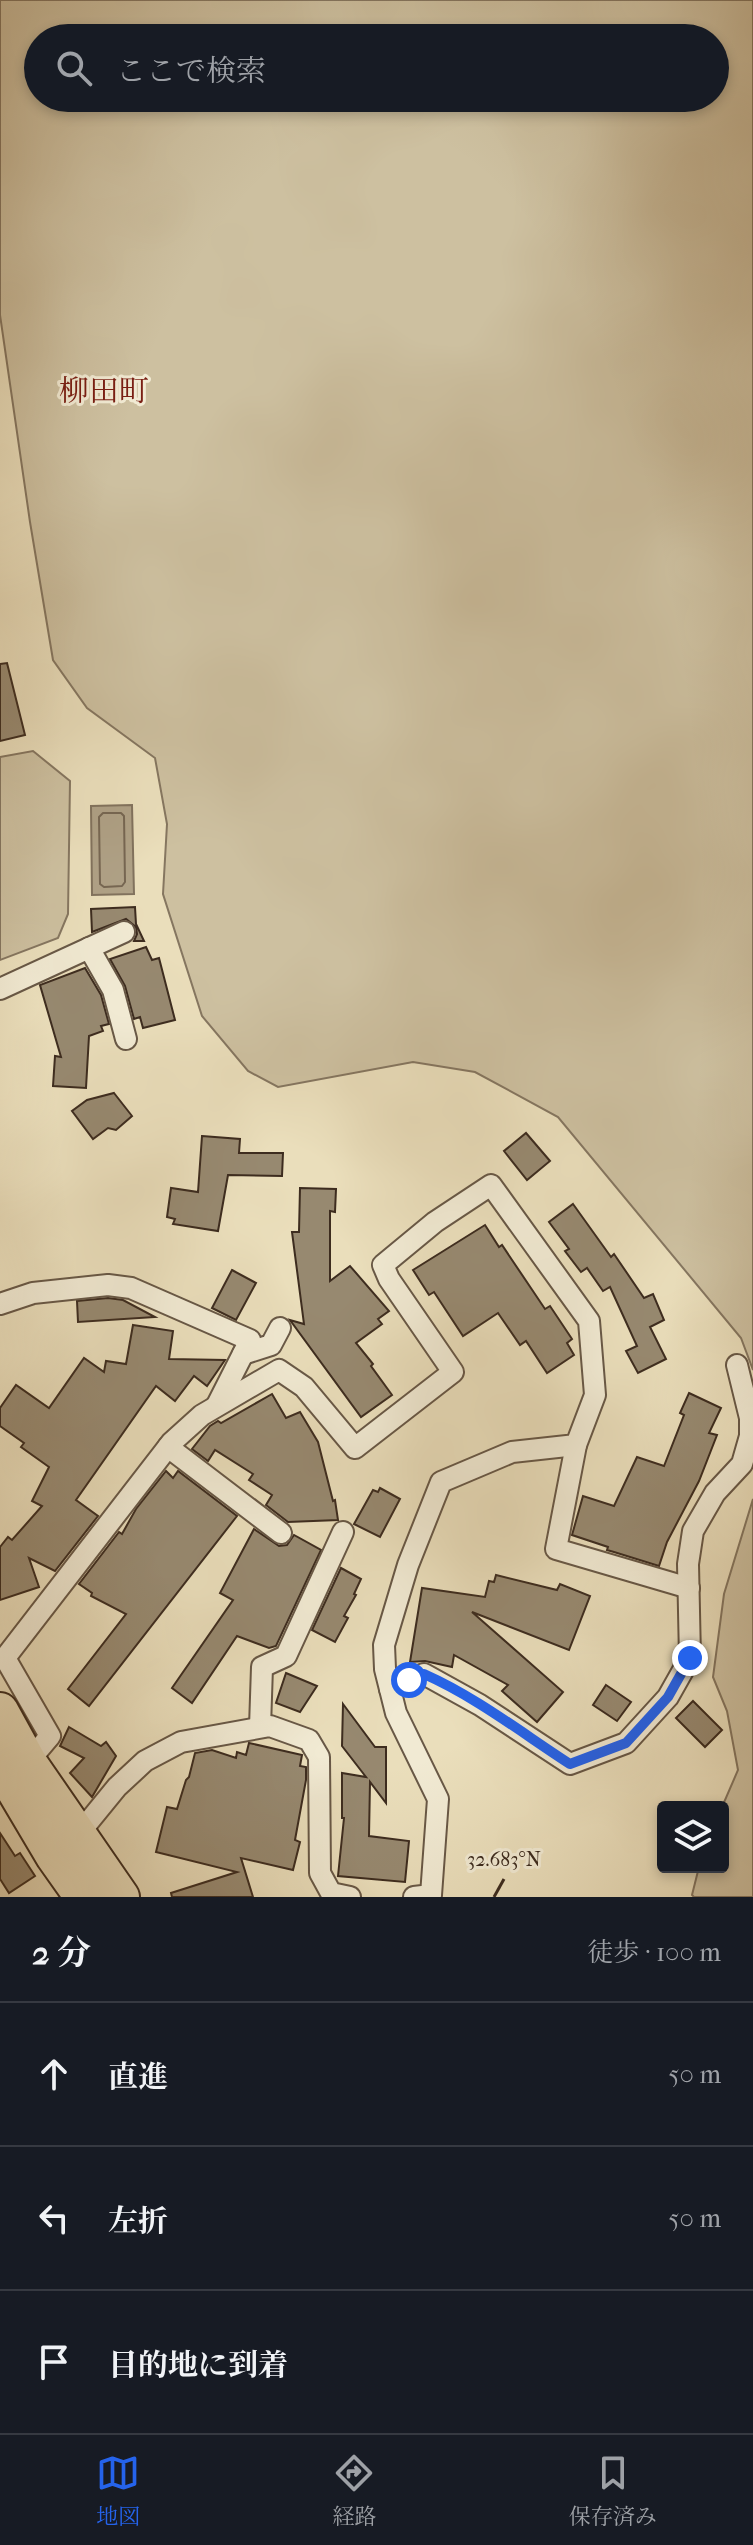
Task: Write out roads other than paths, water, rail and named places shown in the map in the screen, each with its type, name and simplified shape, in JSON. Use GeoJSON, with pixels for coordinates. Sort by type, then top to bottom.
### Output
{"type":"FeatureCollection","features":[{"type":"Feature","properties":{"kind":"highway"},"geometry":{"type":"LineString","coordinates":[[0,1711],[14,1764],[54,1856],[83,1897]]}},
{"type":"Feature","properties":{"kind":"highway"},"geometry":{"type":"LineString","coordinates":[[14,1764],[77,1836],[121,1897]]}},
{"type":"Feature","properties":{"kind":"street"},"geometry":{"type":"LineString","coordinates":[[0,989],[124,932]]}},
{"type":"Feature","properties":{"kind":"street"},"geometry":{"type":"LineString","coordinates":[[89,948],[113,990],[126,1039]]}},
{"type":"Feature","properties":{"kind":"street"},"geometry":{"type":"LineString","coordinates":[[14,1764],[50,1736],[5,1658],[168,1447],[202,1415],[279,1370],[304,1387],[355,1448],[453,1372],[389,1279],[383,1265],[435,1222],[491,1185],[589,1321],[595,1395],[576,1445],[556,1549],[689,1588]]}},
{"type":"Feature","properties":{"kind":"street"},"geometry":{"type":"LineString","coordinates":[[0,1304],[33,1293],[108,1285],[131,1288],[250,1340],[217,1405]]}},
{"type":"Feature","properties":{"kind":"street"},"geometry":{"type":"LineString","coordinates":[[243,1354],[271,1345],[280,1328]]}},
{"type":"Feature","properties":{"kind":"street"},"geometry":{"type":"LineString","coordinates":[[390,1689],[424,1674],[480,1705],[570,1764],[626,1743],[668,1697],[690,1658],[688,1564],[693,1531],[715,1493],[742,1464],[750,1436],[750,1418],[737,1365]]}},
{"type":"Feature","properties":{"kind":"street"},"geometry":{"type":"LineString","coordinates":[[414,1897],[431,1895],[438,1799],[396,1713],[385,1669],[384,1645],[408,1565],[441,1482],[512,1452],[576,1445]]}},
{"type":"Feature","properties":{"kind":"street"},"geometry":{"type":"LineString","coordinates":[[168,1447],[281,1533]]}},
{"type":"Feature","properties":{"kind":"street"},"geometry":{"type":"LineString","coordinates":[[260,1727],[262,1667],[286,1656],[343,1532]]}},
{"type":"Feature","properties":{"kind":"street"},"geometry":{"type":"LineString","coordinates":[[77,1836],[117,1787],[145,1761],[181,1742],[270,1726],[309,1740],[319,1757],[320,1873],[331,1893],[350,1897]]}},
{"type":"Feature","properties":{"kind":"water"},"geometry":{"type":"Polygon","coordinates":[[[132,805],[134,894],[92,895],[91,806],[132,805]]]}},
{"type":"Feature","properties":{"kind":"district","name":"柳田町"},"geometry":{"type":"Point","coordinates":[104,391]}}]}
